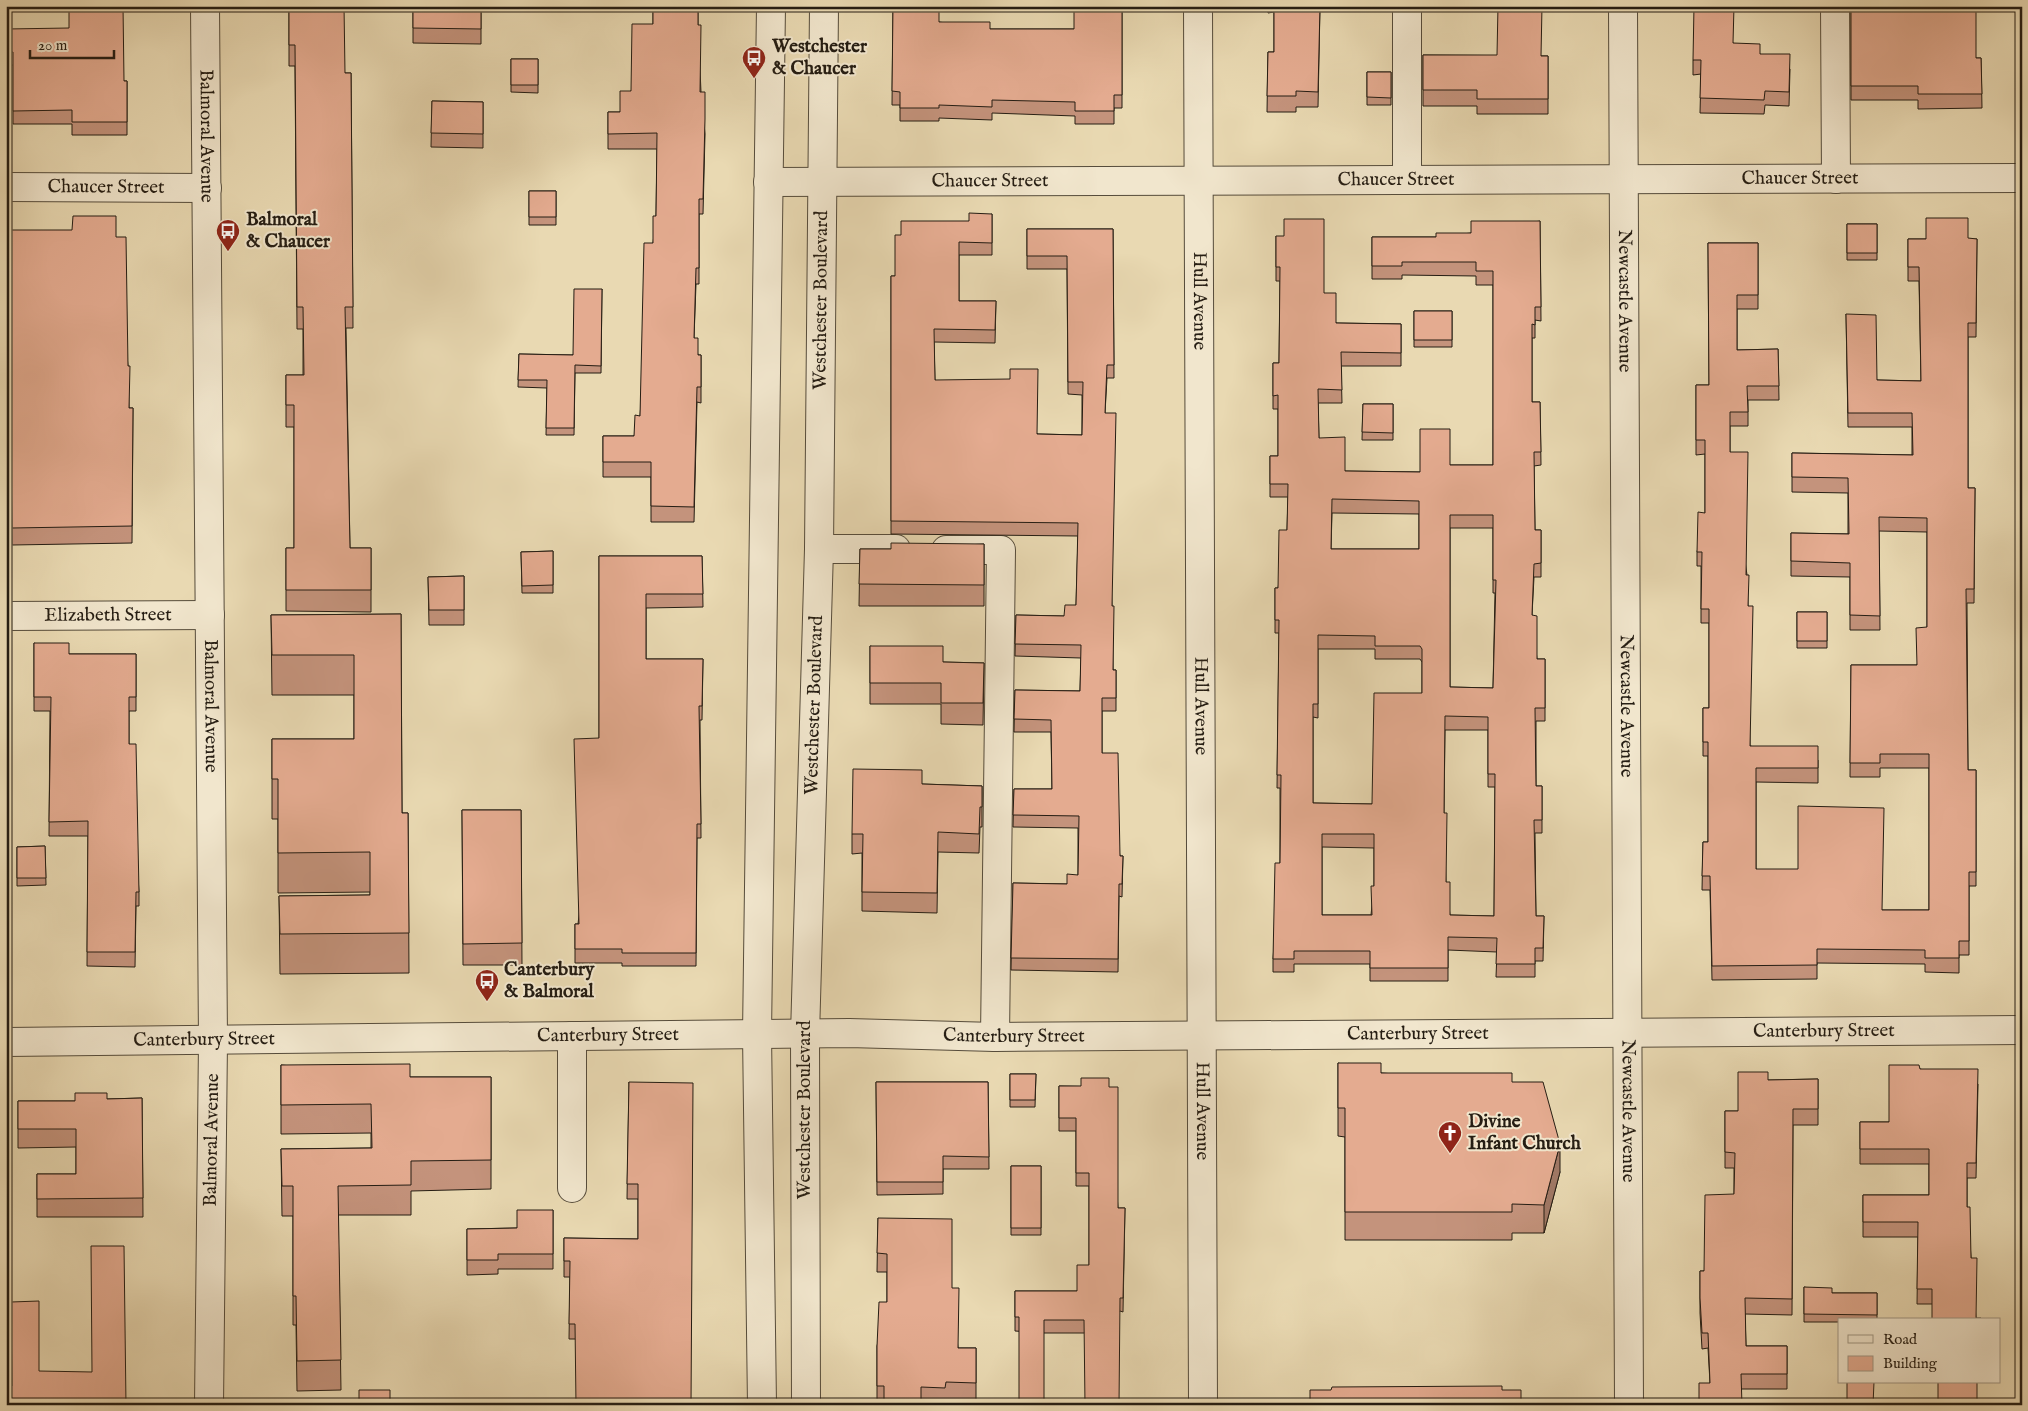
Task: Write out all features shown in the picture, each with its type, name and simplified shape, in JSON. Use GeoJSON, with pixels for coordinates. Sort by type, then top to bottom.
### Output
{"type":"FeatureCollection","features":[{"type":"Feature","properties":{"kind":"street","name":"Balmoral Avenue"},"geometry":{"type":"LineString","coordinates":[[205,6],[213,1041],[209,1405]]}},
{"type":"Feature","properties":{"kind":"street"},"geometry":{"type":"LineString","coordinates":[[762,1405],[757,1034],[771,6]]}},
{"type":"Feature","properties":{"kind":"street","name":"Westchester Boulevard"},"geometry":{"type":"LineString","coordinates":[[806,1405],[805,1035],[819,549],[824,6]]}},
{"type":"Feature","properties":{"kind":"street","name":"Hull Avenue"},"geometry":{"type":"LineString","coordinates":[[1198,6],[1200,180],[1200,1035],[1203,1405]]}},
{"type":"Feature","properties":{"kind":"street"},"geometry":{"type":"LineString","coordinates":[[1407,6],[1407,180]]}},
{"type":"Feature","properties":{"kind":"street","name":"Newcastle Avenue"},"geometry":{"type":"LineString","coordinates":[[1623,6],[1629,1405]]}},
{"type":"Feature","properties":{"kind":"street"},"geometry":{"type":"LineString","coordinates":[[1835,6],[1836,179]]}},
{"type":"Feature","properties":{"kind":"street","name":"Chaucer Street"},"geometry":{"type":"LineString","coordinates":[[768,182],[2022,178]]}},
{"type":"Feature","properties":{"kind":"street","name":"Chaucer Street"},"geometry":{"type":"LineString","coordinates":[[6,187],[207,188]]}},
{"type":"Feature","properties":{"kind":"street"},"geometry":{"type":"LineString","coordinates":[[819,549],[1001,550],[994,1036]]}},
{"type":"Feature","properties":{"kind":"street","name":"Elizabeth Street"},"geometry":{"type":"LineString","coordinates":[[6,616],[210,615]]}},
{"type":"Feature","properties":{"kind":"street","name":"Canterbury Street"},"geometry":{"type":"LineString","coordinates":[[6,1042],[805,1035],[849,1033],[994,1036],[2022,1030]]}},
{"type":"Feature","properties":{"kind":"street"},"geometry":{"type":"LineString","coordinates":[[572,1036],[572,1188]]}},
{"type":"Feature","properties":{"kind":"building"},"geometry":{"type":"Polygon","coordinates":[[[69,6],[123,6],[124,81],[127,81],[127,122],[72,122],[72,110],[13,111],[13,52],[6,52],[6,29],[69,28],[69,6]]]}},
{"type":"Feature","properties":{"kind":"building"},"geometry":{"type":"Polygon","coordinates":[[[289,6],[344,6],[345,73],[351,73],[353,307],[345,307],[350,548],[371,548],[371,590],[286,590],[286,548],[294,548],[294,405],[286,405],[286,375],[304,375],[303,307],[297,307],[295,45],[289,45],[289,6]]]}},
{"type":"Feature","properties":{"kind":"building"},"geometry":{"type":"Polygon","coordinates":[[[413,6],[481,6],[481,29],[413,28],[413,6]]]}},
{"type":"Feature","properties":{"kind":"building"},"geometry":{"type":"Polygon","coordinates":[[[653,6],[698,6],[698,25],[701,25],[700,92],[705,92],[705,119],[703,199],[699,199],[699,268],[696,268],[694,338],[698,338],[698,355],[701,355],[701,387],[697,387],[694,507],[651,506],[651,462],[603,462],[603,436],[634,436],[635,415],[640,416],[644,243],[653,243],[653,216],[656,216],[657,133],[608,134],[608,112],[620,112],[620,91],[631,91],[632,24],[653,24],[653,6]]]}},
{"type":"Feature","properties":{"kind":"building"},"geometry":{"type":"Polygon","coordinates":[[[893,6],[939,6],[939,22],[990,22],[990,29],[1074,29],[1074,6],[1122,6],[1122,95],[1114,95],[1114,111],[1075,111],[1075,102],[992,100],[992,107],[939,105],[939,108],[900,108],[900,92],[892,91],[893,6]]]}},
{"type":"Feature","properties":{"kind":"building"},"geometry":{"type":"Polygon","coordinates":[[[1274,6],[1320,6],[1318,92],[1296,91],[1296,96],[1267,96],[1268,52],[1274,52],[1274,6]]]}},
{"type":"Feature","properties":{"kind":"building"},"geometry":{"type":"Polygon","coordinates":[[[1498,6],[1542,6],[1541,56],[1548,56],[1548,99],[1477,99],[1477,90],[1423,90],[1423,55],[1497,55],[1498,6]]]}},
{"type":"Feature","properties":{"kind":"building"},"geometry":{"type":"Polygon","coordinates":[[[1694,6],[1734,6],[1733,43],[1760,44],[1760,54],[1790,54],[1789,92],[1765,91],[1764,100],[1700,98],[1701,60],[1693,60],[1694,6]]]}},
{"type":"Feature","properties":{"kind":"building"},"geometry":{"type":"Polygon","coordinates":[[[1851,6],[1976,6],[1976,58],[1981,58],[1982,94],[1918,94],[1918,86],[1851,86],[1851,6]]]}},
{"type":"Feature","properties":{"kind":"building"},"geometry":{"type":"Polygon","coordinates":[[[511,59],[538,59],[538,85],[511,85],[511,59]]]}},
{"type":"Feature","properties":{"kind":"building"},"geometry":{"type":"Polygon","coordinates":[[[1367,72],[1391,72],[1391,98],[1367,97],[1367,72]]]}},
{"type":"Feature","properties":{"kind":"building"},"geometry":{"type":"Polygon","coordinates":[[[432,101],[483,102],[483,134],[431,133],[432,101]]]}},
{"type":"Feature","properties":{"kind":"building"},"geometry":{"type":"Polygon","coordinates":[[[529,191],[556,191],[556,217],[529,217],[529,191]]]}},
{"type":"Feature","properties":{"kind":"building"},"geometry":{"type":"Polygon","coordinates":[[[969,213],[992,214],[992,243],[959,242],[959,301],[996,301],[995,330],[934,329],[935,380],[1010,379],[1010,369],[1038,369],[1037,434],[1082,435],[1083,382],[1068,382],[1067,256],[1027,256],[1027,229],[1113,229],[1114,365],[1107,365],[1105,413],[1116,413],[1112,606],[1114,606],[1113,670],[1116,670],[1116,698],[1102,698],[1102,753],[1118,753],[1120,856],[1123,856],[1122,884],[1119,884],[1118,959],[1011,958],[1013,883],[1067,884],[1067,874],[1078,875],[1079,816],[1013,815],[1014,789],[1052,789],[1051,720],[1014,719],[1015,690],[1080,691],[1081,645],[1015,644],[1016,615],[1064,616],[1065,605],[1076,605],[1078,523],[891,521],[891,276],[895,276],[895,235],[901,235],[901,221],[969,221],[969,213]]]}},
{"type":"Feature","properties":{"kind":"building"},"geometry":{"type":"Polygon","coordinates":[[[73,216],[116,216],[116,237],[126,237],[128,366],[130,366],[129,408],[133,408],[132,526],[12,528],[11,458],[9,458],[6,230],[72,230],[73,216]]]}},
{"type":"Feature","properties":{"kind":"building"},"geometry":{"type":"Polygon","coordinates":[[[1926,218],[1968,218],[1968,238],[1977,239],[1976,323],[1968,323],[1968,488],[1975,488],[1974,589],[1966,589],[1968,770],[1976,770],[1976,872],[1969,872],[1969,941],[1959,941],[1959,958],[1925,958],[1925,950],[1817,949],[1817,965],[1712,966],[1710,876],[1702,876],[1703,842],[1708,842],[1708,742],[1703,742],[1703,708],[1709,708],[1709,609],[1701,609],[1702,552],[1697,552],[1698,512],[1705,513],[1705,440],[1696,440],[1696,385],[1709,385],[1708,243],[1758,243],[1758,295],[1737,295],[1737,350],[1778,349],[1779,386],[1747,386],[1748,412],[1730,412],[1730,452],[1748,452],[1746,575],[1749,575],[1748,606],[1753,606],[1750,746],[1818,746],[1818,768],[1756,768],[1756,869],[1798,869],[1798,806],[1884,808],[1882,910],[1929,910],[1929,754],[1880,754],[1880,763],[1850,763],[1851,665],[1917,665],[1916,628],[1927,627],[1927,518],[1879,517],[1880,616],[1850,615],[1850,563],[1791,561],[1791,533],[1849,534],[1848,478],[1792,477],[1792,453],[1913,455],[1912,413],[1848,413],[1846,314],[1876,315],[1877,380],[1921,381],[1919,267],[1908,267],[1908,239],[1926,239],[1926,218]]]}},
{"type":"Feature","properties":{"kind":"building"},"geometry":{"type":"Polygon","coordinates":[[[1284,219],[1324,219],[1324,293],[1336,293],[1336,323],[1401,324],[1401,353],[1341,352],[1342,390],[1318,389],[1319,438],[1345,437],[1345,471],[1420,472],[1420,429],[1450,429],[1450,465],[1493,465],[1493,271],[1476,271],[1476,262],[1402,262],[1402,266],[1372,266],[1372,237],[1436,237],[1436,233],[1471,233],[1471,221],[1540,221],[1541,307],[1535,307],[1535,325],[1532,324],[1532,402],[1540,402],[1541,452],[1534,452],[1535,530],[1541,530],[1541,563],[1534,564],[1532,615],[1537,616],[1537,659],[1545,659],[1545,708],[1535,708],[1536,786],[1542,786],[1542,820],[1534,820],[1536,916],[1544,916],[1543,948],[1535,948],[1535,964],[1496,964],[1497,938],[1448,937],[1448,968],[1370,968],[1370,951],[1294,951],[1294,959],[1273,959],[1275,863],[1280,863],[1281,775],[1277,775],[1279,620],[1275,620],[1275,588],[1278,588],[1279,530],[1287,530],[1288,484],[1270,484],[1270,456],[1278,456],[1278,395],[1273,396],[1273,363],[1279,363],[1280,267],[1276,267],[1276,236],[1284,236],[1284,219]],[[1332,499],[1331,549],[1419,549],[1419,501],[1332,499]],[[1450,515],[1450,687],[1493,688],[1496,580],[1493,580],[1493,515],[1450,515]],[[1318,635],[1318,704],[1313,704],[1313,803],[1372,804],[1374,693],[1422,693],[1422,649],[1420,646],[1375,646],[1375,636],[1318,635]],[[1445,716],[1444,813],[1447,813],[1446,882],[1450,882],[1450,915],[1494,916],[1495,774],[1488,774],[1488,717],[1445,716]],[[1322,834],[1322,915],[1372,915],[1371,886],[1374,886],[1374,834],[1322,834]]]}},
{"type":"Feature","properties":{"kind":"building"},"geometry":{"type":"Polygon","coordinates":[[[1847,224],[1877,224],[1877,253],[1847,253],[1847,224]]]}},
{"type":"Feature","properties":{"kind":"building"},"geometry":{"type":"Polygon","coordinates":[[[574,289],[602,289],[601,366],[575,365],[574,428],[546,428],[547,380],[518,380],[519,354],[573,355],[574,289]]]}},
{"type":"Feature","properties":{"kind":"building"},"geometry":{"type":"Polygon","coordinates":[[[1414,311],[1452,311],[1452,340],[1414,340],[1414,311]]]}},
{"type":"Feature","properties":{"kind":"building"},"geometry":{"type":"Polygon","coordinates":[[[1363,404],[1393,404],[1393,433],[1362,432],[1363,404]]]}},
{"type":"Feature","properties":{"kind":"building"},"geometry":{"type":"Polygon","coordinates":[[[891,543],[984,544],[984,585],[859,584],[860,549],[891,549],[891,543]]]}},
{"type":"Feature","properties":{"kind":"building"},"geometry":{"type":"Polygon","coordinates":[[[553,551],[553,585],[522,586],[521,552],[553,551]]]}},
{"type":"Feature","properties":{"kind":"building"},"geometry":{"type":"Polygon","coordinates":[[[599,556],[702,556],[703,594],[646,594],[646,659],[703,659],[702,706],[699,706],[701,824],[697,824],[696,953],[622,953],[622,949],[575,949],[575,924],[579,924],[574,739],[599,738],[599,556]]]}},
{"type":"Feature","properties":{"kind":"building"},"geometry":{"type":"Polygon","coordinates":[[[464,576],[464,610],[429,610],[428,577],[464,576]]]}},
{"type":"Feature","properties":{"kind":"building"},"geometry":{"type":"Polygon","coordinates":[[[1797,612],[1827,612],[1827,641],[1797,641],[1797,612]]]}},
{"type":"Feature","properties":{"kind":"building"},"geometry":{"type":"Polygon","coordinates":[[[401,614],[402,813],[408,813],[409,933],[280,934],[279,896],[370,895],[370,852],[278,853],[278,779],[272,779],[272,739],[354,739],[354,655],[272,655],[271,615],[401,614]]]}},
{"type":"Feature","properties":{"kind":"building"},"geometry":{"type":"Polygon","coordinates":[[[34,643],[69,643],[69,654],[136,654],[136,697],[129,697],[129,744],[136,744],[139,892],[136,892],[135,952],[87,952],[88,821],[49,822],[51,697],[34,697],[34,643]]]}},
{"type":"Feature","properties":{"kind":"building"},"geometry":{"type":"Polygon","coordinates":[[[870,646],[943,646],[943,662],[984,663],[983,703],[941,703],[941,683],[870,683],[870,646]]]}},
{"type":"Feature","properties":{"kind":"building"},"geometry":{"type":"Polygon","coordinates":[[[853,769],[922,770],[922,784],[982,786],[979,834],[938,832],[937,893],[862,892],[863,834],[852,834],[853,769]]]}},
{"type":"Feature","properties":{"kind":"building"},"geometry":{"type":"Polygon","coordinates":[[[462,810],[521,810],[522,943],[463,944],[462,810]]]}},
{"type":"Feature","properties":{"kind":"building"},"geometry":{"type":"Polygon","coordinates":[[[45,846],[46,878],[17,878],[17,847],[45,846]]]}},
{"type":"Feature","properties":{"kind":"building","name":"Divine Infant Church"},"geometry":{"type":"Polygon","coordinates":[[[1338,1063],[1381,1063],[1381,1073],[1512,1073],[1512,1082],[1543,1082],[1560,1144],[1544,1205],[1512,1204],[1512,1212],[1345,1212],[1345,1108],[1338,1108],[1338,1063]]]}},
{"type":"Feature","properties":{"kind":"building"},"geometry":{"type":"Polygon","coordinates":[[[410,1064],[410,1077],[491,1077],[491,1160],[411,1161],[411,1185],[338,1186],[341,1360],[297,1361],[296,1296],[293,1296],[293,1186],[282,1186],[281,1149],[372,1148],[371,1104],[281,1105],[281,1065],[410,1064]]]}},
{"type":"Feature","properties":{"kind":"building"},"geometry":{"type":"Polygon","coordinates":[[[1889,1065],[1919,1065],[1920,1069],[1978,1069],[1976,1163],[1967,1163],[1967,1207],[1970,1207],[1971,1258],[1977,1258],[1976,1318],[1932,1318],[1932,1289],[1917,1289],[1918,1222],[1863,1222],[1863,1195],[1929,1195],[1929,1149],[1860,1149],[1860,1122],[1889,1122],[1889,1065]]]}},
{"type":"Feature","properties":{"kind":"building"},"geometry":{"type":"Polygon","coordinates":[[[1738,1072],[1768,1072],[1768,1080],[1818,1079],[1818,1109],[1793,1109],[1792,1299],[1745,1298],[1746,1346],[1787,1346],[1787,1374],[1741,1374],[1742,1405],[1699,1405],[1699,1383],[1710,1383],[1708,1333],[1702,1333],[1700,1298],[1700,1271],[1704,1271],[1705,1195],[1734,1194],[1735,1153],[1725,1152],[1725,1111],[1738,1111],[1738,1072]]]}},
{"type":"Feature","properties":{"kind":"building"},"geometry":{"type":"Polygon","coordinates":[[[1010,1074],[1036,1074],[1035,1100],[1010,1100],[1010,1074]]]}},
{"type":"Feature","properties":{"kind":"building"},"geometry":{"type":"Polygon","coordinates":[[[1081,1078],[1109,1078],[1109,1087],[1118,1087],[1118,1208],[1125,1208],[1123,1298],[1120,1298],[1119,1405],[1085,1405],[1084,1320],[1044,1320],[1044,1405],[1019,1405],[1019,1317],[1015,1317],[1015,1291],[1077,1291],[1077,1265],[1089,1265],[1089,1173],[1076,1173],[1076,1118],[1059,1118],[1059,1086],[1081,1086],[1081,1078]]]}},
{"type":"Feature","properties":{"kind":"building"},"geometry":{"type":"Polygon","coordinates":[[[629,1082],[693,1083],[691,1405],[576,1405],[575,1324],[569,1324],[570,1261],[564,1261],[564,1238],[638,1239],[638,1184],[627,1184],[629,1082]]]}},
{"type":"Feature","properties":{"kind":"building"},"geometry":{"type":"Polygon","coordinates":[[[876,1082],[988,1082],[989,1157],[943,1156],[943,1182],[877,1182],[876,1082]]]}},
{"type":"Feature","properties":{"kind":"building"},"geometry":{"type":"Polygon","coordinates":[[[75,1093],[107,1093],[107,1099],[142,1098],[143,1198],[37,1199],[37,1174],[76,1174],[76,1129],[18,1129],[18,1101],[75,1101],[75,1093]]]}},
{"type":"Feature","properties":{"kind":"building"},"geometry":{"type":"Polygon","coordinates":[[[1011,1166],[1041,1166],[1041,1228],[1011,1228],[1011,1166]]]}},
{"type":"Feature","properties":{"kind":"building"},"geometry":{"type":"Polygon","coordinates":[[[517,1210],[553,1210],[553,1254],[498,1254],[498,1260],[467,1260],[467,1229],[517,1228],[517,1210]]]}},
{"type":"Feature","properties":{"kind":"building"},"geometry":{"type":"Polygon","coordinates":[[[878,1218],[952,1219],[952,1288],[959,1288],[958,1348],[976,1348],[976,1383],[946,1382],[945,1388],[921,1387],[921,1405],[884,1405],[884,1386],[877,1386],[877,1346],[879,1302],[887,1302],[887,1254],[877,1253],[878,1218]]]}},
{"type":"Feature","properties":{"kind":"building"},"geometry":{"type":"Polygon","coordinates":[[[91,1246],[124,1246],[126,1405],[6,1405],[6,1386],[12,1386],[11,1302],[39,1301],[39,1371],[92,1372],[91,1246]]]}},
{"type":"Feature","properties":{"kind":"building"},"geometry":{"type":"Polygon","coordinates":[[[1804,1287],[1832,1288],[1832,1293],[1877,1293],[1877,1315],[1804,1314],[1804,1287]]]}},
{"type":"Feature","properties":{"kind":"building"},"geometry":{"type":"Polygon","coordinates":[[[1847,1384],[1874,1384],[1873,1405],[1847,1405],[1847,1384]]]}},
{"type":"Feature","properties":{"kind":"building"},"geometry":{"type":"Polygon","coordinates":[[[1938,1384],[1977,1384],[1977,1405],[1938,1405],[1938,1384]]]}},
{"type":"Feature","properties":{"kind":"building"},"geometry":{"type":"Polygon","coordinates":[[[1502,1386],[1502,1390],[1521,1390],[1521,1405],[1310,1405],[1310,1390],[1331,1390],[1332,1387],[1502,1386]]]}},
{"type":"Feature","properties":{"kind":"building"},"geometry":{"type":"Polygon","coordinates":[[[359,1390],[390,1390],[390,1405],[359,1405],[359,1390]]]}},
{"type":"Feature","properties":{"kind":"place","name":"Westchester & Chaucer"},"geometry":{"type":"Point","coordinates":[754,79]}},
{"type":"Feature","properties":{"kind":"place","name":"Balmoral & Chaucer"},"geometry":{"type":"Point","coordinates":[228,252]}},
{"type":"Feature","properties":{"kind":"place","name":"Canterbury & Balmoral"},"geometry":{"type":"Point","coordinates":[487,1002]}},
{"type":"Feature","properties":{"kind":"place","name":"Divine Infant Church"},"geometry":{"type":"Point","coordinates":[1450,1154]}}]}
